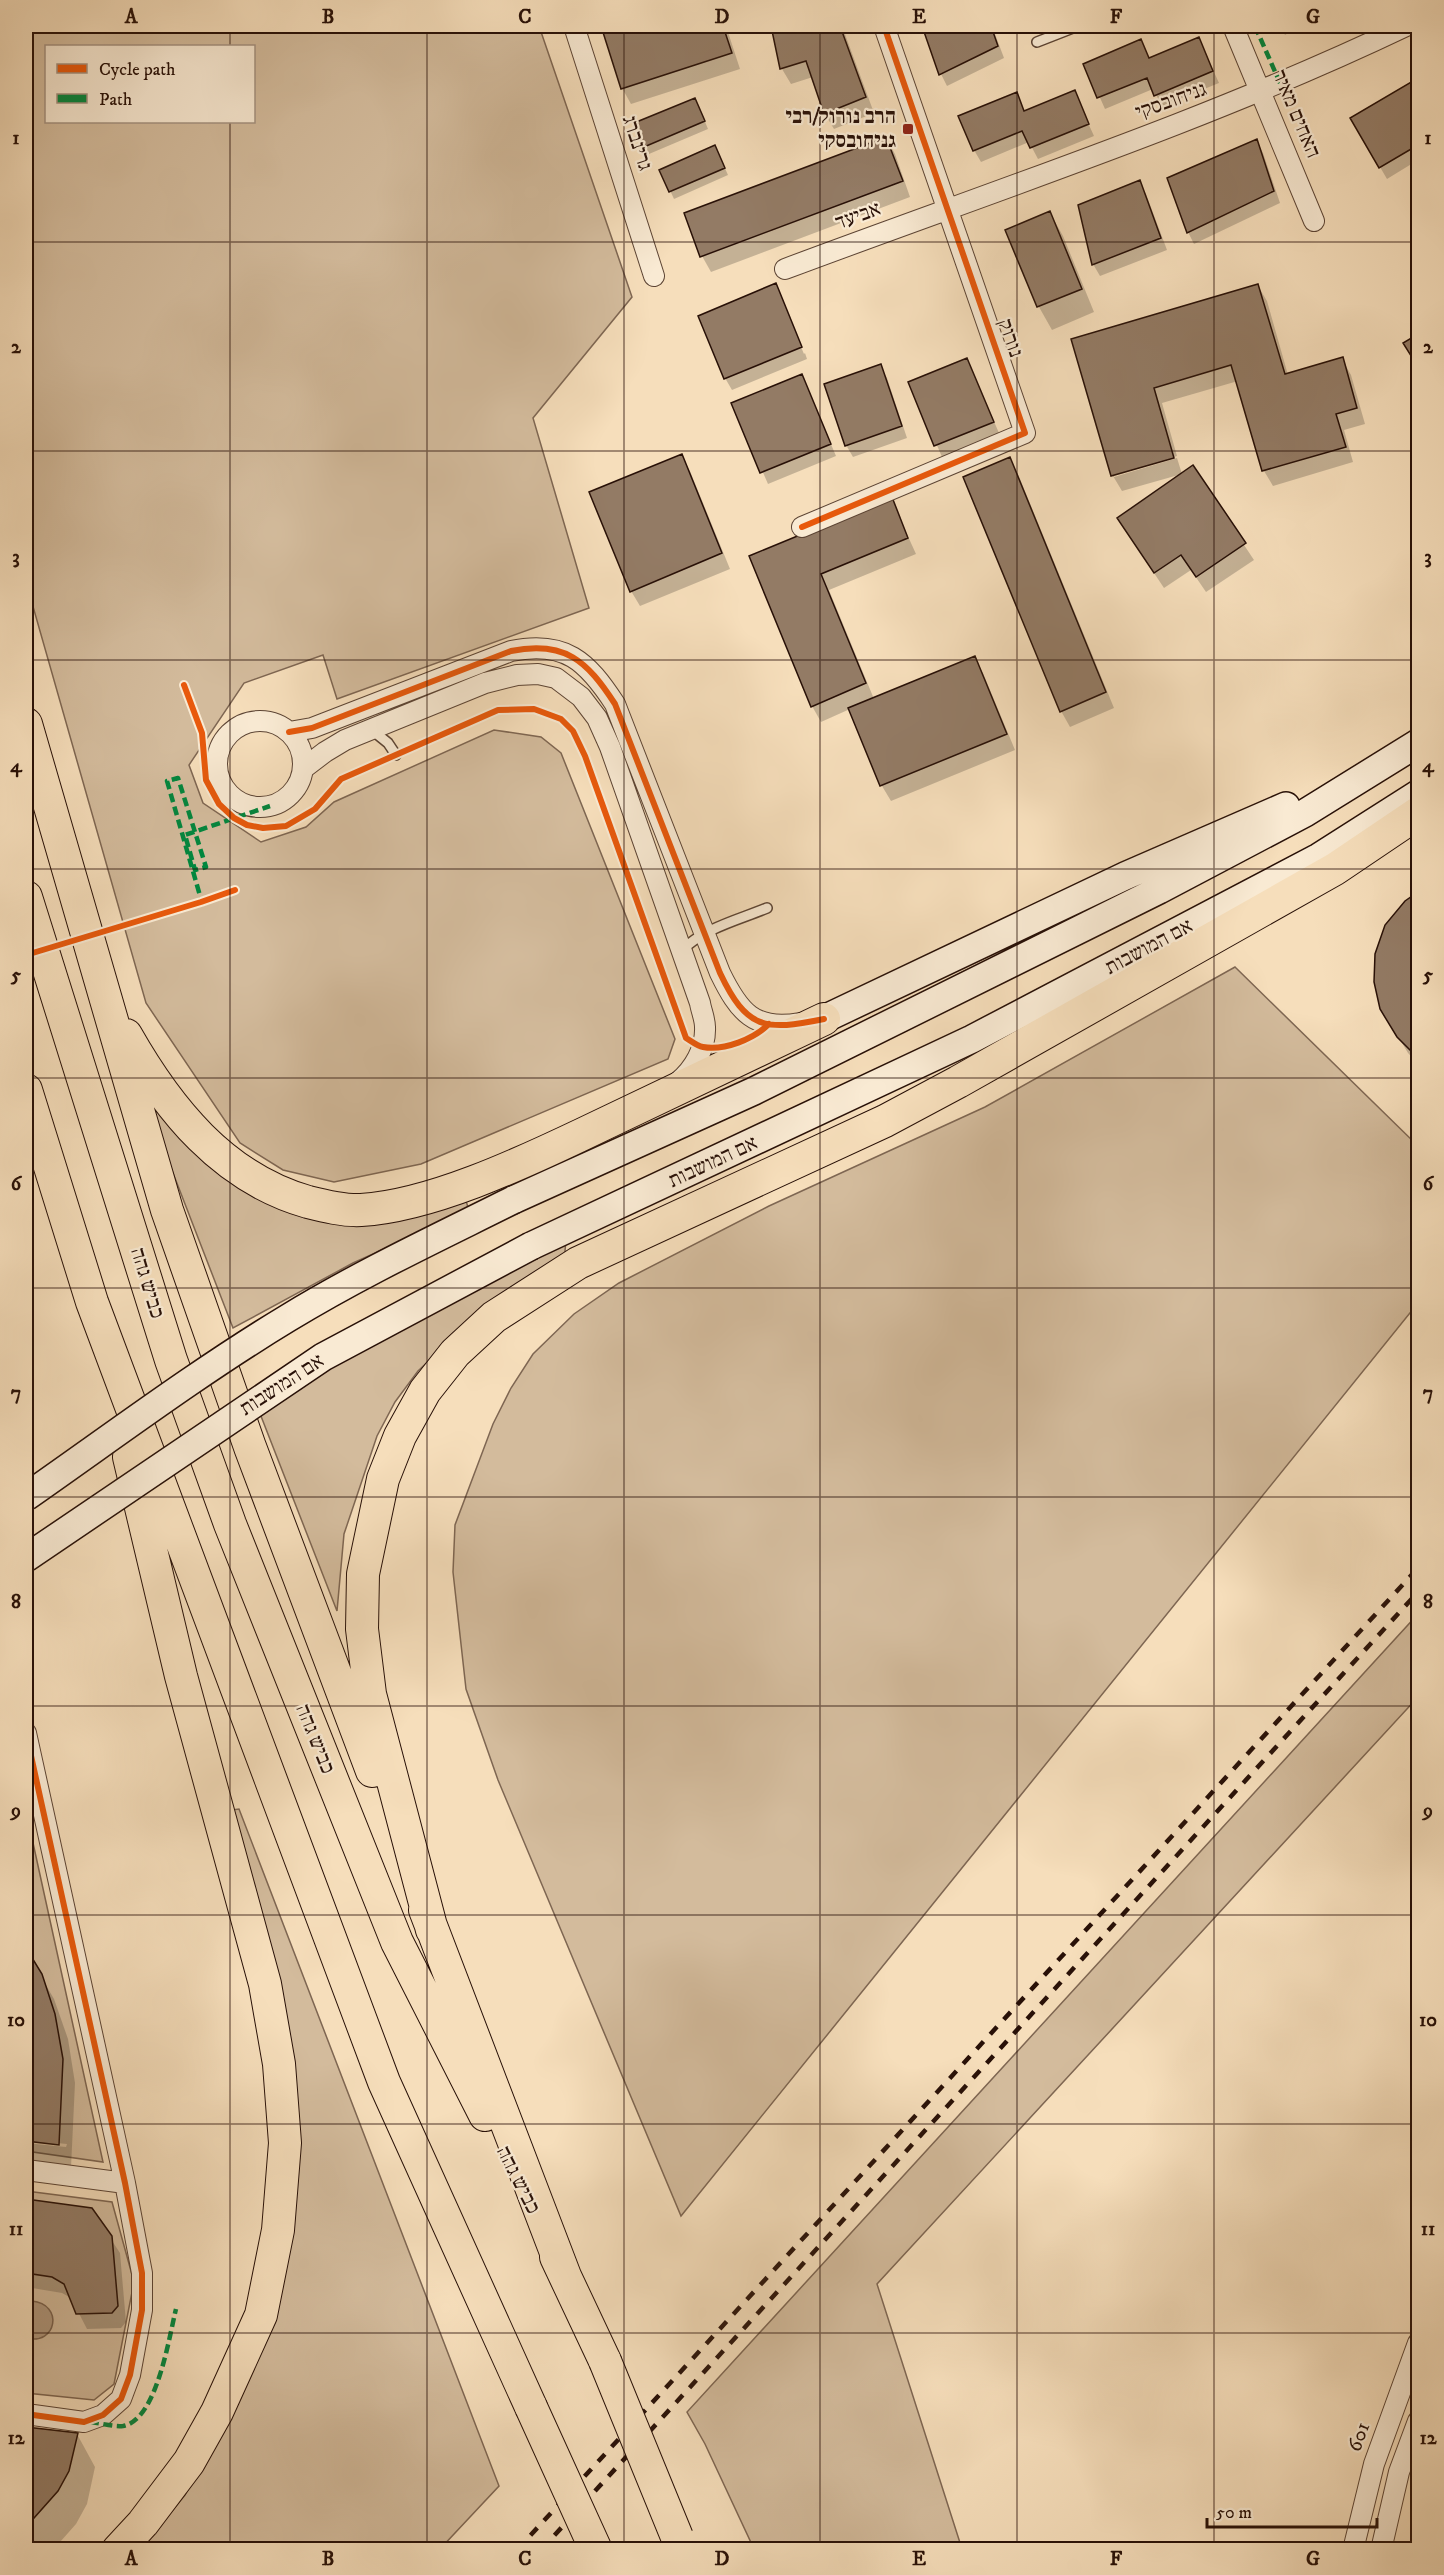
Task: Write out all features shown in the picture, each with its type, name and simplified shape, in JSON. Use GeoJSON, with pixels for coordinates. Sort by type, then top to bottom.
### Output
{"type":"FeatureCollection","features":[{"type":"Feature","properties":{"kind":"highway"},"geometry":{"type":"LineString","coordinates":[[26,724],[167,1210],[250,1447],[565,2276]]}},
{"type":"Feature","properties":{"kind":"highway"},"geometry":{"type":"LineString","coordinates":[[432,1930],[370,1694],[362,1629],[363,1574],[383,1479],[400,1436],[425,1391],[455,1353],[495,1317],[578,1263],[885,1121],[968,1077],[1335,869],[1419,813]]}},
{"type":"Feature","properties":{"kind":"highway","name":"כביש גהה"},"geometry":{"type":"LineString","coordinates":[[26,897],[171,1360],[230,1524],[397,1942],[565,2276],[605,2361],[680,2543]]}},
{"type":"Feature","properties":{"kind":"highway"},"geometry":{"type":"LineString","coordinates":[[108,1003],[141,1061],[196,1131],[225,1161],[253,1180],[292,1197],[323,1206],[360,1210],[399,1204],[462,1185],[541,1154],[824,1018]]}},
{"type":"Feature","properties":{"kind":"highway"},"geometry":{"type":"LineString","coordinates":[[26,1090],[92,1302],[384,2082],[596,2550]]}},
{"type":"Feature","properties":{"kind":"highway"},"geometry":{"type":"LineString","coordinates":[[92,1302],[181,1676],[266,1984],[279,2064],[285,2143],[278,2230],[261,2315],[217,2412],[189,2462],[143,2523],[118,2550]]}},
{"type":"Feature","properties":{"kind":"main road"},"geometry":{"type":"LineString","coordinates":[[26,1497],[153,1408],[287,1319],[354,1281],[513,1200],[754,1091],[981,980],[1305,813],[1419,743]]}},
{"type":"Feature","properties":{"kind":"main road"},"geometry":{"type":"LineString","coordinates":[[824,1018],[1227,830],[1363,777]]}},
{"type":"Feature","properties":{"kind":"main road","name":"אם המושבות"},"geometry":{"type":"LineString","coordinates":[[26,1558],[322,1358],[531,1246],[775,1133],[993,1028],[1319,857],[1419,794]]}},
{"type":"Feature","properties":{"kind":"street","name":"גרינברג"},"geometry":{"type":"LineString","coordinates":[[574,26],[654,276]]}},
{"type":"Feature","properties":{"kind":"street","name":"נורוק"},"geometry":{"type":"LineString","coordinates":[[802,527],[1025,433],[884,26]]}},
{"type":"Feature","properties":{"kind":"street","name":"האחים מאיר"},"geometry":{"type":"LineString","coordinates":[[1233,26],[1314,221]]}},
{"type":"Feature","properties":{"kind":"street","name":"גניחובסקי"},"geometry":{"type":"LineString","coordinates":[[948,208],[1208,114],[1406,26]]}},
{"type":"Feature","properties":{"kind":"street","name":"אביעד"},"geometry":{"type":"LineString","coordinates":[[785,269],[948,208]]}},
{"type":"Feature","properties":{"kind":"street"},"geometry":{"type":"LineString","coordinates":[[289,732],[312,728],[511,651],[533,646],[552,649],[575,658],[590,669],[615,704],[705,933],[736,1004],[759,1022],[776,1026],[824,1018]]}},
{"type":"Feature","properties":{"kind":"street"},"geometry":{"type":"LineString","coordinates":[[303,768],[325,752],[370,729],[485,683],[517,675],[538,674],[556,678],[569,686],[597,718],[610,747],[705,1027],[696,1062],[686,1075],[656,1099]]}},
{"type":"Feature","properties":{"kind":"street"},"geometry":{"type":"LineString","coordinates":[[265,721],[278,724],[289,732],[300,748],[303,768],[300,781],[293,793],[276,804],[256,807],[243,804],[223,786],[218,773],[220,747],[228,735],[238,727],[251,722],[265,721]]}},
{"type":"Feature","properties":{"kind":"street"},"geometry":{"type":"LineString","coordinates":[[26,1733],[125,2183],[142,2272],[142,2310],[130,2375],[121,2399],[103,2415],[84,2422],[26,2414]]}},
{"type":"Feature","properties":{"kind":"street"},"geometry":{"type":"LineString","coordinates":[[26,2169],[125,2183]]}},
{"type":"Feature","properties":{"kind":"street","name":"601"},"geometry":{"type":"LineString","coordinates":[[1353,2550],[1374,2464],[1419,2343]]}},
{"type":"Feature","properties":{"kind":"street"},"geometry":{"type":"LineString","coordinates":[[1382,2548],[1399,2472],[1419,2421]]}},
{"type":"Feature","properties":{"kind":"lane"},"geometry":{"type":"LineString","coordinates":[[1037,42],[1078,26]]}},
{"type":"Feature","properties":{"kind":"lane"},"geometry":{"type":"LineString","coordinates":[[370,729],[388,743],[396,755]]}},
{"type":"Feature","properties":{"kind":"lane"},"geometry":{"type":"LineString","coordinates":[[681,951],[691,941],[705,933],[767,908]]}},
{"type":"Feature","properties":{"kind":"shaded area"},"geometry":{"type":"Polygon","coordinates":[[[26,26],[539,26],[632,297],[533,418],[589,608],[337,699],[323,655],[244,683],[189,765],[203,803],[261,842],[306,827],[334,802],[494,730],[541,737],[561,753],[675,1039],[668,1059],[421,1164],[334,1182],[283,1170],[240,1143],[146,1003],[26,582],[26,26]]]}},
{"type":"Feature","properties":{"kind":"shaded area"},"geometry":{"type":"Polygon","coordinates":[[[1235,967],[1418,1146],[1418,1303],[681,2216],[498,1780],[466,1689],[453,1572],[455,1525],[493,1424],[511,1388],[533,1354],[574,1314],[619,1283],[769,1206],[985,1107],[1235,967]]]}},
{"type":"Feature","properties":{"kind":"shaded area"},"geometry":{"type":"Polygon","coordinates":[[[167,1109],[265,1202],[463,1190],[469,1211],[353,1263],[233,1328],[149,1111],[167,1109]]]}},
{"type":"Feature","properties":{"kind":"shaded area"},"geometry":{"type":"Polygon","coordinates":[[[566,1240],[564,1262],[452,1339],[418,1371],[395,1402],[377,1436],[344,1534],[337,1611],[259,1411],[323,1370],[566,1240]]]}},
{"type":"Feature","properties":{"kind":"shaded area"},"geometry":{"type":"Polygon","coordinates":[[[1418,1614],[1418,1697],[877,2284],[962,2549],[754,2549],[705,2444],[687,2412],[1418,1614]]]}},
{"type":"Feature","properties":{"kind":"shaded area"},"geometry":{"type":"Polygon","coordinates":[[[239,1809],[499,2486],[440,2549],[140,2550],[185,2495],[222,2428],[296,2191],[225,1811],[239,1809]]]}},
{"type":"Feature","properties":{"kind":"shaded area"},"geometry":{"type":"Polygon","coordinates":[[[26,1811],[103,2162],[26,2151],[26,1811]]]}},
{"type":"Feature","properties":{"kind":"shaded area"},"geometry":{"type":"Polygon","coordinates":[[[26,2191],[112,2202],[134,2282],[114,2384],[94,2400],[26,2393],[26,2191]]]}},
{"type":"Feature","properties":{"kind":"shaded area"},"geometry":{"type":"Polygon","coordinates":[[[32,2301],[49,2309],[53,2324],[45,2336],[36,2339],[26,2338],[26,2302],[32,2301]]]}},
{"type":"Feature","properties":{"kind":"building"},"geometry":{"type":"Polygon","coordinates":[[[601,26],[723,26],[732,53],[621,89],[601,26]]]}},
{"type":"Feature","properties":{"kind":"building"},"geometry":{"type":"Polygon","coordinates":[[[771,26],[840,26],[866,97],[824,114],[806,61],[780,69],[771,26]]]}},
{"type":"Feature","properties":{"kind":"building"},"geometry":{"type":"Polygon","coordinates":[[[922,26],[991,26],[998,46],[939,75],[922,26]]]}},
{"type":"Feature","properties":{"kind":"building"},"geometry":{"type":"Polygon","coordinates":[[[1199,37],[1213,71],[1154,96],[1147,78],[1097,98],[1083,64],[1141,39],[1149,58],[1199,37]]]}},
{"type":"Feature","properties":{"kind":"building"},"geometry":{"type":"Polygon","coordinates":[[[1418,78],[1418,145],[1379,168],[1350,118],[1418,78]]]}},
{"type":"Feature","properties":{"kind":"building"},"geometry":{"type":"Polygon","coordinates":[[[1075,90],[1089,124],[1030,148],[1022,131],[973,151],[958,116],[1017,92],[1024,111],[1075,90]]]}},
{"type":"Feature","properties":{"kind":"building"},"geometry":{"type":"Polygon","coordinates":[[[695,98],[705,121],[644,147],[634,123],[695,98]]]}},
{"type":"Feature","properties":{"kind":"building"},"geometry":{"type":"Polygon","coordinates":[[[886,137],[903,181],[700,257],[684,213],[886,137]]]}},
{"type":"Feature","properties":{"kind":"building"},"geometry":{"type":"Polygon","coordinates":[[[1257,139],[1274,191],[1187,233],[1167,178],[1257,139]]]}},
{"type":"Feature","properties":{"kind":"building"},"geometry":{"type":"Polygon","coordinates":[[[715,145],[725,168],[669,192],[659,170],[715,145]]]}},
{"type":"Feature","properties":{"kind":"building"},"geometry":{"type":"Polygon","coordinates":[[[1140,180],[1161,238],[1092,265],[1078,205],[1140,180]]]}},
{"type":"Feature","properties":{"kind":"building"},"geometry":{"type":"Polygon","coordinates":[[[1050,211],[1082,289],[1037,307],[1005,230],[1050,211]]]}},
{"type":"Feature","properties":{"kind":"building"},"geometry":{"type":"Polygon","coordinates":[[[776,283],[802,347],[724,379],[698,316],[776,283]]]}},
{"type":"Feature","properties":{"kind":"building"},"geometry":{"type":"Polygon","coordinates":[[[1258,284],[1285,374],[1343,357],[1357,408],[1336,414],[1346,447],[1262,471],[1231,365],[1154,388],[1174,458],[1111,476],[1071,339],[1258,284]]]}},
{"type":"Feature","properties":{"kind":"building"},"geometry":{"type":"Polygon","coordinates":[[[1418,334],[1418,367],[1403,343],[1418,334]]]}},
{"type":"Feature","properties":{"kind":"building"},"geometry":{"type":"Polygon","coordinates":[[[967,358],[994,422],[934,446],[908,382],[967,358]]]}},
{"type":"Feature","properties":{"kind":"building"},"geometry":{"type":"Polygon","coordinates":[[[881,364],[902,426],[845,446],[824,384],[881,364]]]}},
{"type":"Feature","properties":{"kind":"building"},"geometry":{"type":"Polygon","coordinates":[[[802,374],[831,444],[760,473],[731,403],[802,374]]]}},
{"type":"Feature","properties":{"kind":"building"},"geometry":{"type":"Polygon","coordinates":[[[682,454],[722,553],[630,592],[589,492],[682,454]]]}},
{"type":"Feature","properties":{"kind":"building"},"geometry":{"type":"Polygon","coordinates":[[[1010,457],[1106,692],[1060,712],[963,477],[1010,457]]]}},
{"type":"Feature","properties":{"kind":"building"},"geometry":{"type":"Polygon","coordinates":[[[1193,465],[1246,543],[1196,577],[1181,555],[1154,573],[1117,518],[1193,465]]]}},
{"type":"Feature","properties":{"kind":"building"},"geometry":{"type":"Polygon","coordinates":[[[892,497],[908,538],[821,574],[866,683],[811,707],[749,556],[892,497]]]}},
{"type":"Feature","properties":{"kind":"building"},"geometry":{"type":"Polygon","coordinates":[[[975,656],[1007,734],[880,786],[848,708],[975,656]]]}},
{"type":"Feature","properties":{"kind":"building"},"geometry":{"type":"Polygon","coordinates":[[[1418,892],[1418,1058],[1397,1037],[1380,1009],[1374,982],[1375,954],[1385,925],[1405,901],[1418,892]]]}},
{"type":"Feature","properties":{"kind":"building"},"geometry":{"type":"Polygon","coordinates":[[[26,1948],[42,1974],[55,2014],[63,2059],[59,2145],[26,2141],[26,1948]]]}},
{"type":"Feature","properties":{"kind":"building"},"geometry":{"type":"Polygon","coordinates":[[[26,2199],[92,2208],[112,2236],[118,2306],[112,2313],[76,2314],[64,2284],[52,2277],[26,2273],[26,2199]]]}},
{"type":"Feature","properties":{"kind":"building"},"geometry":{"type":"Polygon","coordinates":[[[26,2427],[78,2433],[69,2471],[58,2491],[26,2527],[26,2427]]]}},
{"type":"Feature","properties":{"kind":"railway"},"geometry":{"type":"LineString","coordinates":[[517,2550],[1418,1568]]}},
{"type":"Feature","properties":{"kind":"railway"},"geometry":{"type":"LineString","coordinates":[[541,2550],[1418,1592]]}},
{"type":"Feature","properties":{"kind":"marked path"},"geometry":{"type":"LineString","coordinates":[[1255,26],[1280,83]]}},
{"type":"Feature","properties":{"kind":"marked path"},"geometry":{"type":"LineString","coordinates":[[203,906],[167,781],[178,778],[206,867],[195,870],[185,835],[270,806]]}},
{"type":"Feature","properties":{"kind":"marked path"},"geometry":{"type":"LineString","coordinates":[[90,2422],[123,2426],[135,2420],[145,2409],[160,2376],[176,2309]]}},
{"type":"Feature","properties":{"kind":"cycle path"},"geometry":{"type":"LineString","coordinates":[[802,527],[1025,433],[884,26]]}},
{"type":"Feature","properties":{"kind":"cycle path"},"geometry":{"type":"LineString","coordinates":[[289,732],[312,728],[511,651],[530,648],[546,649],[573,657],[595,676],[615,704],[720,973],[739,1006],[749,1016],[772,1025],[824,1019]]}},
{"type":"Feature","properties":{"kind":"cycle path"},"geometry":{"type":"LineString","coordinates":[[184,685],[202,733],[206,780],[219,804],[234,818],[247,825],[263,828],[286,826],[315,809],[341,779],[498,710],[534,709],[561,719],[573,731],[585,756],[686,1038],[696,1045],[720,1047],[747,1039],[769,1024]]}},
{"type":"Feature","properties":{"kind":"cycle path"},"geometry":{"type":"LineString","coordinates":[[26,955],[235,890]]}},
{"type":"Feature","properties":{"kind":"cycle path"},"geometry":{"type":"LineString","coordinates":[[26,1733],[125,2183],[142,2273],[142,2310],[130,2375],[121,2399],[103,2415],[84,2422],[26,2414]]}},
{"type":"Feature","properties":{"kind":"place","name":"הרב נורוק/רבי גניחובסקי"},"geometry":{"type":"Point","coordinates":[908,129]}}]}
